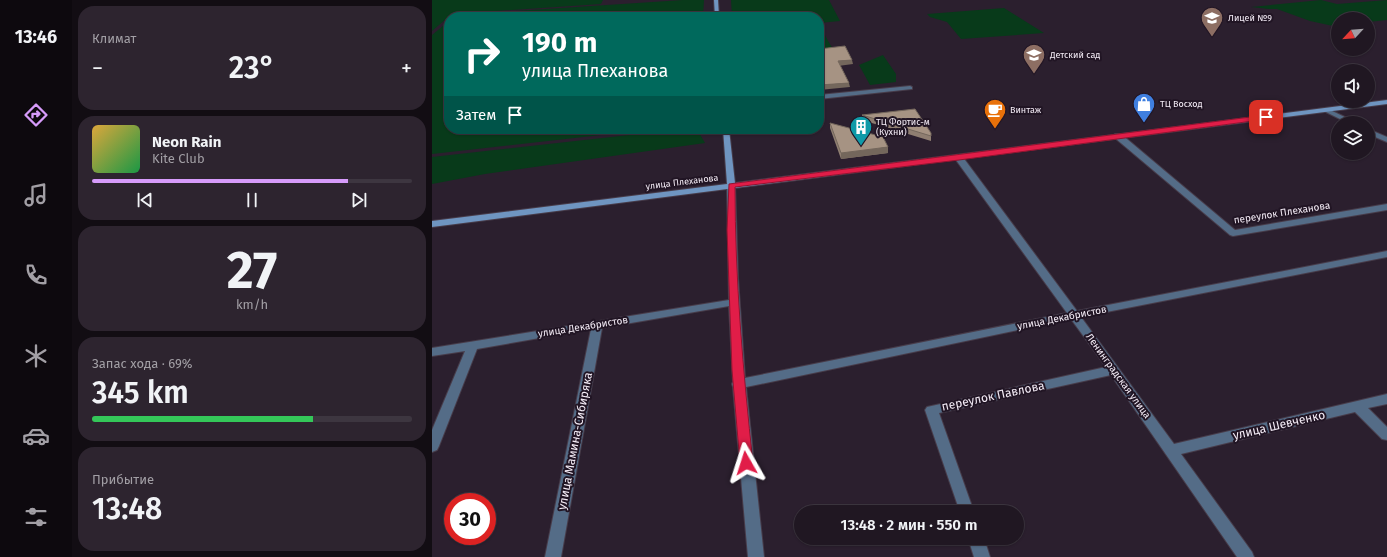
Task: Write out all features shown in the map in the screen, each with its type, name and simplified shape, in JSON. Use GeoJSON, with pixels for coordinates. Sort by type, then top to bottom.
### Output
{"type":"FeatureCollection","features":[{"type":"Feature","properties":{"kind":"main road"},"geometry":{"type":"LineString","coordinates":[[716,0],[717,12]]}},
{"type":"Feature","properties":{"kind":"main road","name":"улица Плеханова"},"geometry":{"type":"LineString","coordinates":[[432,224],[731,185],[959,158],[1387,102]]}},
{"type":"Feature","properties":{"kind":"main road"},"geometry":{"type":"LineString","coordinates":[[726,134],[731,185]]}},
{"type":"Feature","properties":{"kind":"street"},"geometry":{"type":"LineString","coordinates":[[824,97],[910,88]]}},
{"type":"Feature","properties":{"kind":"street"},"geometry":{"type":"LineString","coordinates":[[1326,110],[1338,116]]}},
{"type":"Feature","properties":{"kind":"street"},"geometry":{"type":"LineString","coordinates":[[1375,134],[1387,140]]}},
{"type":"Feature","properties":{"kind":"street","name":"переулок Плеханова"},"geometry":{"type":"LineString","coordinates":[[1118,136],[1233,233],[1387,207]]}},
{"type":"Feature","properties":{"kind":"street","name":"Ленинградская улица"},"geometry":{"type":"LineString","coordinates":[[959,158],[1172,450],[1246,557]]}},
{"type":"Feature","properties":{"kind":"street"},"geometry":{"type":"LineString","coordinates":[[731,185],[731,230],[738,384],[756,557]]}},
{"type":"Feature","properties":{"kind":"street","name":"улица Декабристов"},"geometry":{"type":"LineString","coordinates":[[738,384],[1074,315],[1387,254]]}},
{"type":"Feature","properties":{"kind":"street","name":"улица Декабристов"},"geometry":{"type":"LineString","coordinates":[[432,352],[734,302]]}},
{"type":"Feature","properties":{"kind":"street","name":"улица Мамина-Сибиряка"},"geometry":{"type":"LineString","coordinates":[[553,557],[597,325]]}},
{"type":"Feature","properties":{"kind":"street"},"geometry":{"type":"LineString","coordinates":[[432,446],[473,344]]}},
{"type":"Feature","properties":{"kind":"street","name":"переулок Павлова"},"geometry":{"type":"LineString","coordinates":[[965,505],[931,410],[1114,370]]}},
{"type":"Feature","properties":{"kind":"street","name":"улица Шевченко"},"geometry":{"type":"LineString","coordinates":[[1172,450],[1387,399]]}},
{"type":"Feature","properties":{"kind":"street"},"geometry":{"type":"LineString","coordinates":[[1357,406],[1387,435]]}},
{"type":"Feature","properties":{"kind":"street"},"geometry":{"type":"LineString","coordinates":[[978,545],[982,557]]}},
{"type":"Feature","properties":{"kind":"green space"},"geometry":{"type":"Polygon","coordinates":[[[432,0],[603,0],[601,4],[482,12],[444,12],[444,21],[432,31],[432,0]]]}},
{"type":"Feature","properties":{"kind":"green space"},"geometry":{"type":"Polygon","coordinates":[[[683,0],[704,0],[703,12],[501,12],[683,0]]]}},
{"type":"Feature","properties":{"kind":"green space"},"geometry":{"type":"Polygon","coordinates":[[[731,0],[829,0],[840,21],[824,23],[824,12],[732,12],[731,0]]]}},
{"type":"Feature","properties":{"kind":"green space"},"geometry":{"type":"Polygon","coordinates":[[[1321,0],[1337,4],[1387,0],[1387,20],[1375,21],[1375,12],[1331,12],[1331,26],[1310,21],[1277,9],[1251,7],[1321,0]]]}},
{"type":"Feature","properties":{"kind":"green space"},"geometry":{"type":"Polygon","coordinates":[[[1004,8],[1044,33],[961,39],[947,22],[930,17],[927,14],[1004,8]]]}},
{"type":"Feature","properties":{"kind":"green space"},"geometry":{"type":"Polygon","coordinates":[[[444,25],[444,134],[610,134],[432,154],[432,35],[444,25]]]}},
{"type":"Feature","properties":{"kind":"green space"},"geometry":{"type":"Polygon","coordinates":[[[824,34],[834,51],[824,52],[824,34]]]}},
{"type":"Feature","properties":{"kind":"green space"},"geometry":{"type":"Polygon","coordinates":[[[883,55],[896,74],[896,82],[870,85],[859,65],[883,55]]]}},
{"type":"Feature","properties":{"kind":"green space"},"geometry":{"type":"Polygon","coordinates":[[[638,134],[700,134],[705,143],[485,174],[432,184],[432,157],[638,134]]]}},
{"type":"Feature","properties":{"kind":"building"},"geometry":{"type":"Polygon","coordinates":[[[845,46],[852,60],[838,61],[849,83],[824,85],[824,48],[845,46]]]}},
{"type":"Feature","properties":{"kind":"building"},"geometry":{"type":"Polygon","coordinates":[[[915,109],[931,133],[931,136],[862,115],[915,109]]]}},
{"type":"Feature","properties":{"kind":"building","name":"ТЦ Фортис-м (Кухни)"},"geometry":{"type":"Polygon","coordinates":[[[830,123],[883,137],[888,147],[841,153],[830,123]]]}},
{"type":"Feature","properties":{"kind":"place","name":"Лицей №9"},"geometry":{"type":"Point","coordinates":[1212,38]}},
{"type":"Feature","properties":{"kind":"place","name":"Детский сад"},"geometry":{"type":"Point","coordinates":[1034,74]}},
{"type":"Feature","properties":{"kind":"place","name":"ТЦ Восход"},"geometry":{"type":"Point","coordinates":[1144,124]}},
{"type":"Feature","properties":{"kind":"place","name":"Винтаж"},"geometry":{"type":"Point","coordinates":[995,130]}},
{"type":"Feature","properties":{"kind":"place","name":"ТЦ Фортис-м (Кухни)"},"geometry":{"type":"Point","coordinates":[861,146]}},
{"type":"Feature","properties":{"kind":"route"},"geometry":{"type":"LineString","coordinates":[[746,463],[738,384],[731,230],[731,185],[959,158],[1266,117]]}}]}
